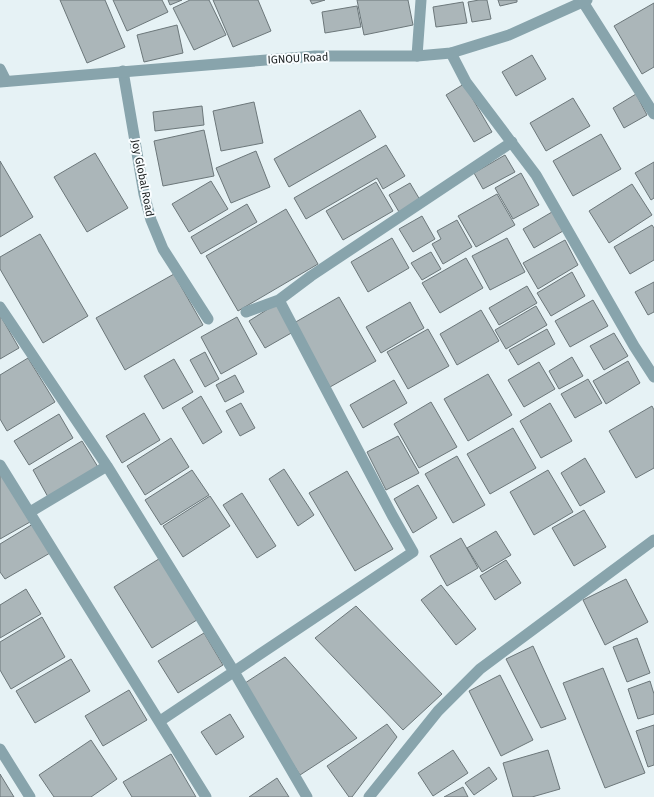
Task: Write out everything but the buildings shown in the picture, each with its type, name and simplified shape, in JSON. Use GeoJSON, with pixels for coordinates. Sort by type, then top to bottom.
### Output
{"type":"FeatureCollection","features":[{"type":"Feature","properties":{"kind":"street"},"geometry":{"type":"LineString","coordinates":[[417,56],[421,0]]}},
{"type":"Feature","properties":{"kind":"street"},"geometry":{"type":"LineString","coordinates":[[585,1],[654,114]]}},
{"type":"Feature","properties":{"kind":"street","name":"IGNOU Road"},"geometry":{"type":"LineString","coordinates":[[3,81],[315,56],[417,56],[451,52],[509,35],[585,1]]}},
{"type":"Feature","properties":{"kind":"street"},"geometry":{"type":"LineString","coordinates":[[451,52],[466,82],[536,175],[634,346],[654,377]]}},
{"type":"Feature","properties":{"kind":"street"},"geometry":{"type":"LineString","coordinates":[[0,69],[3,81]]}},
{"type":"Feature","properties":{"kind":"street","name":"Joy Global Road"},"geometry":{"type":"LineString","coordinates":[[124,71],[144,194],[151,220],[163,249],[208,319]]}},
{"type":"Feature","properties":{"kind":"street"},"geometry":{"type":"LineString","coordinates":[[246,312],[279,300],[311,276],[512,142]]}},
{"type":"Feature","properties":{"kind":"street"},"geometry":{"type":"LineString","coordinates":[[160,721],[233,670],[413,552],[279,300]]}},
{"type":"Feature","properties":{"kind":"street"},"geometry":{"type":"LineString","coordinates":[[0,306],[107,466],[233,670],[307,797]]}},
{"type":"Feature","properties":{"kind":"street"},"geometry":{"type":"LineString","coordinates":[[0,464],[206,797]]}},
{"type":"Feature","properties":{"kind":"street"},"geometry":{"type":"LineString","coordinates":[[30,512],[107,466]]}},
{"type":"Feature","properties":{"kind":"street"},"geometry":{"type":"LineString","coordinates":[[369,797],[438,711],[480,670],[654,540]]}},
{"type":"Feature","properties":{"kind":"street"},"geometry":{"type":"LineString","coordinates":[[0,749],[30,797]]}}]}
